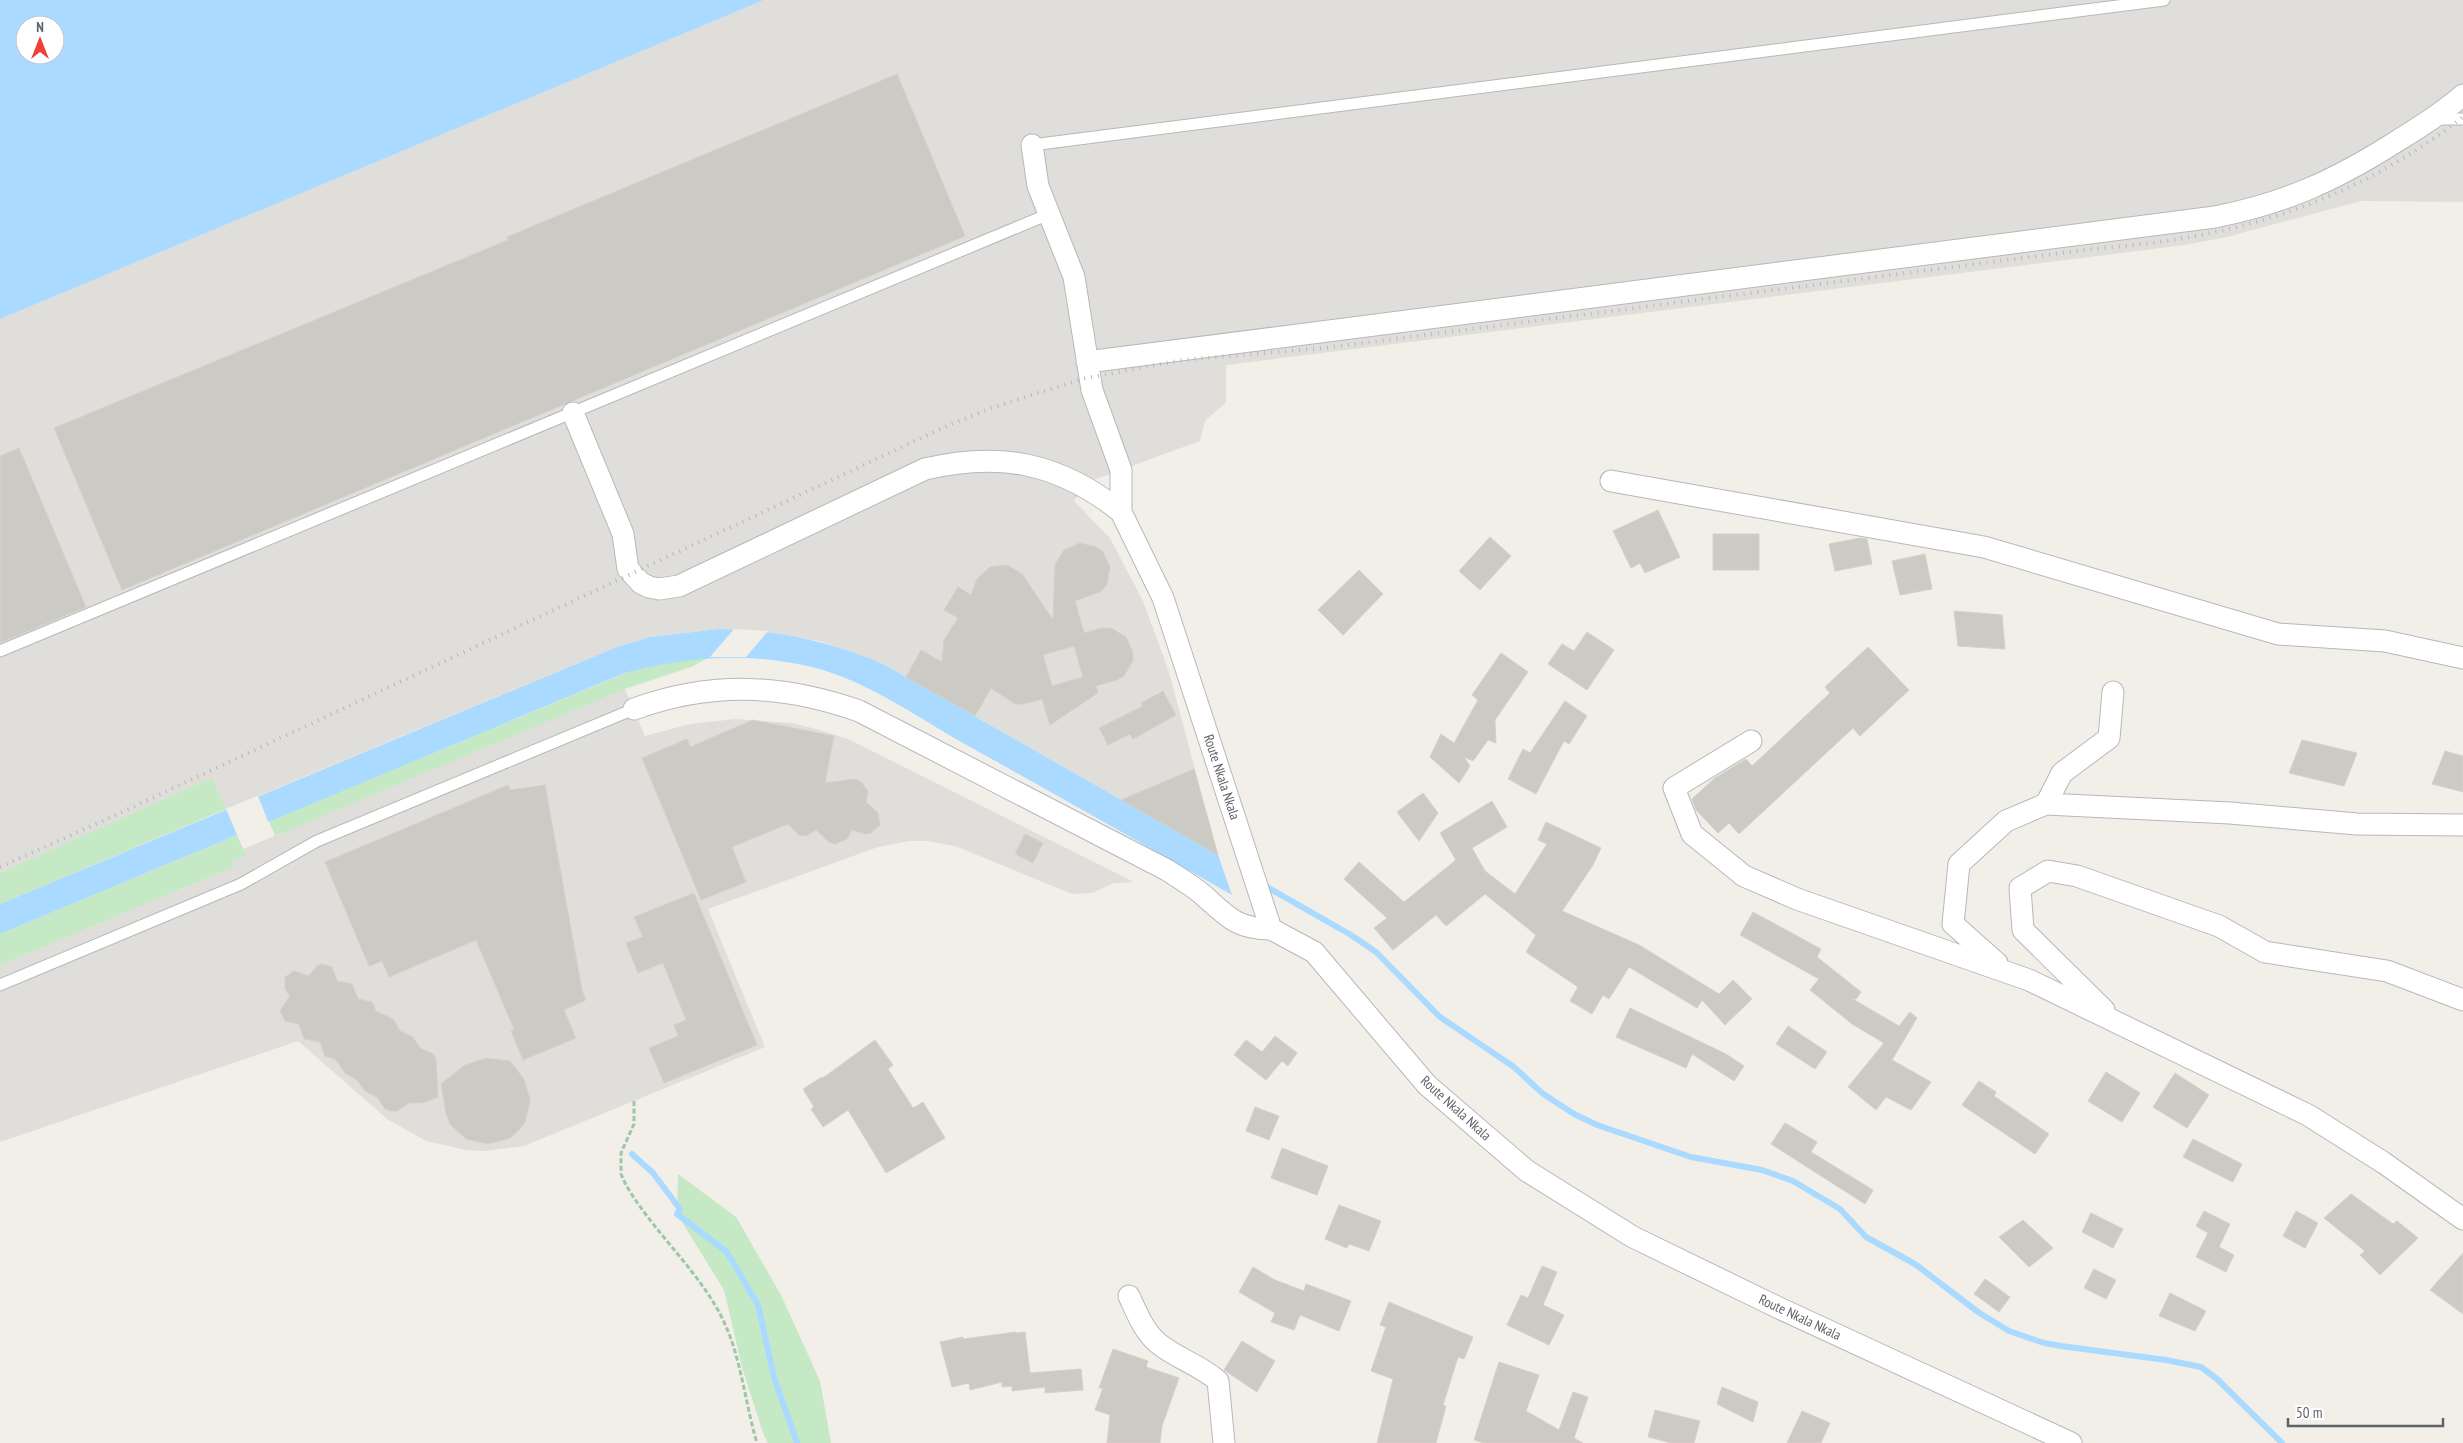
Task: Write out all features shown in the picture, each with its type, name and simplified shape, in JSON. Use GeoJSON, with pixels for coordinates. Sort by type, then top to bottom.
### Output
{"type":"FeatureCollection","features":[{"type":"Feature","properties":{"kind":"street"},"geometry":{"type":"LineString","coordinates":[[1088,362],[2215,217],[2272,204],[2326,183],[2433,119],[2463,95]]}},
{"type":"Feature","properties":{"kind":"street"},"geometry":{"type":"LineString","coordinates":[[1032,145],[1038,186],[1074,277],[1092,390],[1121,470],[1121,512]]}},
{"type":"Feature","properties":{"kind":"street"},"geometry":{"type":"LineString","coordinates":[[572,413],[624,534],[628,569],[640,583],[659,589],[678,586],[925,469],[947,464],[994,460],[1039,467],[1083,485],[1121,512]]}},
{"type":"Feature","properties":{"kind":"street"},"geometry":{"type":"LineString","coordinates":[[1611,481],[1984,547],[2278,634],[2385,641],[2463,658]]}},
{"type":"Feature","properties":{"kind":"street","name":"Route Nkala Nkala"},"geometry":{"type":"LineString","coordinates":[[1121,512],[1163,598],[1272,929],[1314,952],[1427,1085],[1527,1171],[1633,1237],[1779,1308],[2071,1443]]}},
{"type":"Feature","properties":{"kind":"street"},"geometry":{"type":"LineString","coordinates":[[634,709],[684,694],[735,689],[766,689],[798,693],[859,711],[1167,870],[1188,883],[1234,922],[1245,927],[1272,929]]}},
{"type":"Feature","properties":{"kind":"street"},"geometry":{"type":"LineString","coordinates":[[2046,804],[2062,773],[2109,738],[2113,692]]}},
{"type":"Feature","properties":{"kind":"street"},"geometry":{"type":"LineString","coordinates":[[1751,740],[1674,788],[1692,834],[1744,876],[1797,899],[2029,980],[2308,1116],[2384,1163],[2463,1219]]}},
{"type":"Feature","properties":{"kind":"street"},"geometry":{"type":"LineString","coordinates":[[2006,972],[1953,924],[1959,864],[2006,822],[2046,804],[2220,813],[2357,824],[2463,825]]}},
{"type":"Feature","properties":{"kind":"street"},"geometry":{"type":"LineString","coordinates":[[2117,1023],[2023,930],[2020,888],[2048,871],[2078,876],[2219,926],[2264,952],[2387,971],[2463,1000]]}},
{"type":"Feature","properties":{"kind":"street"},"geometry":{"type":"LineString","coordinates":[[1128,1296],[1142,1326],[1159,1344],[1206,1370],[1218,1381],[1224,1443]]}},
{"type":"Feature","properties":{"kind":"lane"},"geometry":{"type":"LineString","coordinates":[[1032,145],[2164,0]]}},
{"type":"Feature","properties":{"kind":"lane"},"geometry":{"type":"LineString","coordinates":[[2433,119],[2463,120]]}},
{"type":"Feature","properties":{"kind":"lane"},"geometry":{"type":"LineString","coordinates":[[0,651],[1049,214]]}},
{"type":"Feature","properties":{"kind":"lane"},"geometry":{"type":"LineString","coordinates":[[0,985],[242,884],[317,841],[634,709]]}},
{"type":"Feature","properties":{"kind":"path"},"geometry":{"type":"LineString","coordinates":[[634,1101],[634,1124],[621,1153],[621,1174],[630,1193],[708,1293],[720,1314],[737,1360],[757,1443]]}},
{"type":"Feature","properties":{"kind":"shaded area"},"geometry":{"type":"Polygon","coordinates":[[[764,0],[2463,0],[2463,202],[2361,201],[2227,237],[2185,245],[1226,365],[1226,402],[1205,421],[1200,441],[1088,482],[1074,501],[1110,538],[1143,601],[1169,672],[1218,855],[883,664],[820,641],[750,630],[719,629],[650,637],[617,647],[226,809],[212,779],[0,873],[0,319],[764,0]]]}},
{"type":"Feature","properties":{"kind":"shaded area"},"geometry":{"type":"Polygon","coordinates":[[[625,689],[645,736],[690,724],[735,719],[792,723],[820,730],[848,739],[1134,882],[1114,883],[1092,893],[1072,894],[955,846],[926,841],[910,841],[878,847],[708,909],[765,1047],[524,1146],[485,1151],[466,1150],[426,1141],[387,1119],[298,1041],[0,1142],[0,965],[234,867],[232,861],[245,855],[243,849],[625,689]]]}},
{"type":"Feature","properties":{"kind":"green space"},"geometry":{"type":"Polygon","coordinates":[[[710,657],[691,667],[625,689],[275,836],[269,821],[626,673],[656,664],[710,657]]]}},
{"type":"Feature","properties":{"kind":"green space"},"geometry":{"type":"Polygon","coordinates":[[[212,778],[226,809],[0,904],[0,873],[212,778]]]}},
{"type":"Feature","properties":{"kind":"green space"},"geometry":{"type":"Polygon","coordinates":[[[237,835],[246,855],[232,861],[234,867],[0,965],[0,934],[237,835]]]}},
{"type":"Feature","properties":{"kind":"green space"},"geometry":{"type":"Polygon","coordinates":[[[678,1174],[736,1217],[781,1295],[820,1381],[831,1443],[768,1443],[742,1367],[724,1290],[677,1214],[678,1174]]]}},
{"type":"Feature","properties":{"kind":"water"},"geometry":{"type":"Polygon","coordinates":[[[0,0],[764,0],[0,319],[0,0]]]}},
{"type":"Feature","properties":{"kind":"water"},"geometry":{"type":"Polygon","coordinates":[[[719,629],[783,634],[803,638],[843,649],[883,664],[1218,855],[1232,895],[890,700],[852,681],[812,667],[788,662],[765,659],[718,658],[672,663],[625,673],[0,934],[0,904],[617,647],[650,637],[719,629]]]}},
{"type":"Feature","properties":{"kind":"pier"},"geometry":{"type":"Polygon","coordinates":[[[734,629],[768,631],[746,657],[710,657],[734,629]]]}},
{"type":"Feature","properties":{"kind":"pier"},"geometry":{"type":"Polygon","coordinates":[[[258,796],[269,824],[238,837],[226,809],[258,796]]]}},
{"type":"Feature","properties":{"kind":"building"},"geometry":{"type":"Polygon","coordinates":[[[897,74],[965,236],[122,590],[54,428],[508,240],[507,237],[897,74]]]}},
{"type":"Feature","properties":{"kind":"building"},"geometry":{"type":"Polygon","coordinates":[[[19,448],[86,607],[0,643],[0,456],[19,448]]]}},
{"type":"Feature","properties":{"kind":"building"},"geometry":{"type":"Polygon","coordinates":[[[1658,510],[1680,557],[1645,573],[1640,563],[1631,568],[1613,531],[1658,510]]]}},
{"type":"Feature","properties":{"kind":"building"},"geometry":{"type":"Polygon","coordinates":[[[1713,534],[1759,534],[1759,570],[1713,570],[1713,534]]]}},
{"type":"Feature","properties":{"kind":"building"},"geometry":{"type":"Polygon","coordinates":[[[1490,537],[1511,556],[1480,590],[1459,571],[1490,537]]]}},
{"type":"Feature","properties":{"kind":"building"},"geometry":{"type":"Polygon","coordinates":[[[1860,538],[1867,539],[1872,564],[1835,571],[1829,544],[1860,538]]]}},
{"type":"Feature","properties":{"kind":"building"},"geometry":{"type":"Polygon","coordinates":[[[1080,543],[1096,547],[1103,552],[1110,567],[1107,584],[1102,591],[1075,601],[1084,633],[1102,628],[1111,628],[1126,637],[1133,652],[1133,661],[1124,676],[1096,686],[1098,693],[1050,725],[1042,699],[1024,704],[1015,704],[991,688],[975,716],[906,677],[921,650],[942,662],[944,640],[958,618],[944,610],[958,587],[971,595],[977,579],[990,567],[1007,565],[1022,574],[1053,620],[1055,565],[1064,550],[1080,543]],[[1074,646],[1043,655],[1052,686],[1083,677],[1074,646]]]}},
{"type":"Feature","properties":{"kind":"building"},"geometry":{"type":"Polygon","coordinates":[[[1925,554],[1932,589],[1900,595],[1892,561],[1925,554]]]}},
{"type":"Feature","properties":{"kind":"building"},"geometry":{"type":"Polygon","coordinates":[[[1359,570],[1383,594],[1343,635],[1318,610],[1359,570]]]}},
{"type":"Feature","properties":{"kind":"building"},"geometry":{"type":"Polygon","coordinates":[[[1954,611],[2002,615],[2005,649],[1958,646],[1954,611]]]}},
{"type":"Feature","properties":{"kind":"building"},"geometry":{"type":"Polygon","coordinates":[[[1587,632],[1614,650],[1587,690],[1548,664],[1562,644],[1574,651],[1587,632]]]}},
{"type":"Feature","properties":{"kind":"building"},"geometry":{"type":"Polygon","coordinates":[[[1868,647],[1909,690],[1860,736],[1853,728],[1739,834],[1729,823],[1718,833],[1696,810],[1692,799],[1715,778],[1746,759],[1752,766],[1830,693],[1825,687],[1868,647]]]}},
{"type":"Feature","properties":{"kind":"building"},"geometry":{"type":"Polygon","coordinates":[[[1501,653],[1528,672],[1495,720],[1496,743],[1488,740],[1473,761],[1464,757],[1470,766],[1459,783],[1430,757],[1441,734],[1454,743],[1478,700],[1472,695],[1501,653]]]}},
{"type":"Feature","properties":{"kind":"building"},"geometry":{"type":"Polygon","coordinates":[[[1163,691],[1176,715],[1133,739],[1130,734],[1108,745],[1099,728],[1143,706],[1141,703],[1163,691]]]}},
{"type":"Feature","properties":{"kind":"building"},"geometry":{"type":"Polygon","coordinates":[[[1565,701],[1587,716],[1569,744],[1564,741],[1536,794],[1508,779],[1523,749],[1530,753],[1565,701]]]}},
{"type":"Feature","properties":{"kind":"building"},"geometry":{"type":"Polygon","coordinates":[[[753,720],[834,736],[825,783],[855,779],[861,782],[868,791],[866,802],[878,813],[880,825],[871,833],[866,834],[852,830],[847,839],[835,844],[829,842],[816,830],[806,836],[799,835],[788,824],[732,847],[746,882],[701,900],[642,758],[687,739],[690,747],[753,720]]]}},
{"type":"Feature","properties":{"kind":"building"},"geometry":{"type":"Polygon","coordinates":[[[2302,740],[2357,753],[2344,786],[2289,773],[2302,740]]]}},
{"type":"Feature","properties":{"kind":"building"},"geometry":{"type":"Polygon","coordinates":[[[2445,751],[2463,756],[2463,792],[2432,784],[2445,751]]]}},
{"type":"Feature","properties":{"kind":"building"},"geometry":{"type":"Polygon","coordinates":[[[1194,769],[1218,855],[1121,800],[1194,769]]]}},
{"type":"Feature","properties":{"kind":"building"},"geometry":{"type":"Polygon","coordinates":[[[508,785],[510,790],[545,785],[582,990],[586,1000],[564,1010],[576,1038],[523,1060],[511,1031],[514,1029],[476,940],[389,977],[382,961],[369,966],[325,862],[508,785]]]}},
{"type":"Feature","properties":{"kind":"building"},"geometry":{"type":"Polygon","coordinates":[[[1423,793],[1438,813],[1419,841],[1397,812],[1423,793]]]}},
{"type":"Feature","properties":{"kind":"building"},"geometry":{"type":"Polygon","coordinates":[[[1492,801],[1507,827],[1472,848],[1485,871],[1515,894],[1547,844],[1538,840],[1546,822],[1601,848],[1593,865],[1562,911],[1639,945],[1719,994],[1733,980],[1752,999],[1725,1025],[1702,1000],[1697,1008],[1629,967],[1609,999],[1603,995],[1592,1014],[1570,1001],[1578,987],[1526,952],[1536,935],[1485,894],[1446,926],[1436,915],[1393,950],[1374,928],[1387,918],[1344,879],[1359,862],[1404,902],[1456,860],[1440,833],[1492,801]]]}},
{"type":"Feature","properties":{"kind":"building"},"geometry":{"type":"Polygon","coordinates":[[[1025,834],[1043,843],[1033,863],[1015,854],[1025,834]]]}},
{"type":"Feature","properties":{"kind":"building"},"geometry":{"type":"Polygon","coordinates":[[[694,893],[757,1045],[664,1083],[649,1048],[678,1036],[674,1025],[686,1020],[663,963],[638,973],[626,943],[643,937],[634,917],[694,893]]]}},
{"type":"Feature","properties":{"kind":"building"},"geometry":{"type":"Polygon","coordinates":[[[1753,912],[1821,949],[1817,957],[1861,992],[1856,999],[1851,998],[1899,1026],[1910,1012],[1917,1018],[1892,1060],[1931,1082],[1911,1110],[1886,1097],[1876,1110],[1848,1087],[1884,1043],[1852,1024],[1810,990],[1819,979],[1740,935],[1753,912]]]}},
{"type":"Feature","properties":{"kind":"building"},"geometry":{"type":"Polygon","coordinates":[[[322,964],[332,967],[337,981],[352,984],[358,999],[372,1002],[376,1011],[393,1019],[400,1031],[413,1037],[420,1048],[433,1054],[436,1060],[438,1097],[422,1103],[409,1103],[397,1111],[385,1109],[377,1097],[365,1091],[357,1080],[345,1073],[335,1059],[325,1056],[320,1042],[304,1039],[299,1024],[285,1021],[280,1011],[290,996],[285,989],[285,977],[294,971],[309,976],[317,966],[322,964]]]}},
{"type":"Feature","properties":{"kind":"building"},"geometry":{"type":"Polygon","coordinates":[[[1630,1008],[1726,1054],[1744,1066],[1734,1081],[1692,1054],[1686,1068],[1616,1037],[1630,1008]]]}},
{"type":"Feature","properties":{"kind":"building"},"geometry":{"type":"Polygon","coordinates":[[[1788,1026],[1827,1052],[1815,1069],[1776,1044],[1788,1026]]]}},
{"type":"Feature","properties":{"kind":"building"},"geometry":{"type":"Polygon","coordinates":[[[1275,1036],[1297,1053],[1288,1066],[1282,1061],[1266,1080],[1234,1055],[1246,1040],[1262,1052],[1275,1036]]]}},
{"type":"Feature","properties":{"kind":"building"},"geometry":{"type":"Polygon","coordinates":[[[875,1040],[893,1065],[888,1069],[913,1108],[923,1102],[945,1138],[886,1173],[848,1110],[823,1127],[811,1109],[814,1107],[803,1089],[823,1078],[875,1040]]]}},
{"type":"Feature","properties":{"kind":"building"},"geometry":{"type":"Polygon","coordinates":[[[486,1058],[510,1061],[524,1079],[530,1100],[525,1122],[518,1131],[510,1138],[488,1144],[466,1139],[450,1124],[441,1084],[465,1065],[486,1058]]]}},
{"type":"Feature","properties":{"kind":"building"},"geometry":{"type":"Polygon","coordinates":[[[2106,1072],[2140,1093],[2122,1122],[2088,1101],[2106,1072]]]}},
{"type":"Feature","properties":{"kind":"building"},"geometry":{"type":"Polygon","coordinates":[[[2175,1073],[2209,1095],[2187,1128],[2153,1107],[2175,1073]]]}},
{"type":"Feature","properties":{"kind":"building"},"geometry":{"type":"Polygon","coordinates":[[[1979,1081],[1996,1092],[1994,1096],[2049,1134],[2035,1154],[1962,1105],[1979,1081]]]}},
{"type":"Feature","properties":{"kind":"building"},"geometry":{"type":"Polygon","coordinates":[[[1255,1107],[1279,1116],[1269,1140],[1246,1131],[1255,1107]]]}},
{"type":"Feature","properties":{"kind":"building"},"geometry":{"type":"Polygon","coordinates":[[[1785,1123],[1817,1142],[1811,1152],[1873,1190],[1865,1204],[1771,1144],[1785,1123]]]}},
{"type":"Feature","properties":{"kind":"building"},"geometry":{"type":"Polygon","coordinates":[[[2193,1139],[2242,1164],[2233,1182],[2183,1157],[2193,1139]]]}},
{"type":"Feature","properties":{"kind":"building"},"geometry":{"type":"Polygon","coordinates":[[[1282,1148],[1328,1166],[1317,1195],[1271,1178],[1282,1148]]]}},
{"type":"Feature","properties":{"kind":"building"},"geometry":{"type":"Polygon","coordinates":[[[2351,1194],[2393,1224],[2397,1221],[2418,1238],[2380,1275],[2360,1255],[2365,1251],[2324,1218],[2351,1194]]]}},
{"type":"Feature","properties":{"kind":"building"},"geometry":{"type":"Polygon","coordinates":[[[1339,1205],[1381,1221],[1369,1251],[1349,1244],[1347,1248],[1325,1239],[1339,1205]]]}},
{"type":"Feature","properties":{"kind":"building"},"geometry":{"type":"Polygon","coordinates":[[[2204,1211],[2230,1224],[2219,1247],[2234,1255],[2226,1272],[2196,1257],[2208,1233],[2196,1226],[2204,1211]]]}},
{"type":"Feature","properties":{"kind":"building"},"geometry":{"type":"Polygon","coordinates":[[[2296,1211],[2318,1223],[2305,1248],[2283,1236],[2296,1211]]]}},
{"type":"Feature","properties":{"kind":"building"},"geometry":{"type":"Polygon","coordinates":[[[2091,1213],[2123,1229],[2113,1248],[2082,1232],[2091,1213]]]}},
{"type":"Feature","properties":{"kind":"building"},"geometry":{"type":"Polygon","coordinates":[[[2023,1220],[2053,1248],[2029,1267],[1999,1237],[2023,1220]]]}},
{"type":"Feature","properties":{"kind":"building"},"geometry":{"type":"Polygon","coordinates":[[[2463,1253],[2463,1314],[2430,1290],[2463,1253]]]}},
{"type":"Feature","properties":{"kind":"building"},"geometry":{"type":"Polygon","coordinates":[[[1542,1266],[1557,1272],[1543,1305],[1564,1315],[1549,1345],[1507,1325],[1521,1295],[1528,1298],[1542,1266]]]}},
{"type":"Feature","properties":{"kind":"building"},"geometry":{"type":"Polygon","coordinates":[[[1253,1267],[1275,1280],[1304,1291],[1306,1284],[1351,1301],[1339,1331],[1300,1315],[1294,1330],[1271,1322],[1275,1313],[1239,1292],[1253,1267]]]}},
{"type":"Feature","properties":{"kind":"building"},"geometry":{"type":"Polygon","coordinates":[[[2094,1269],[2116,1280],[2106,1299],[2084,1288],[2094,1269]]]}},
{"type":"Feature","properties":{"kind":"building"},"geometry":{"type":"Polygon","coordinates":[[[1985,1279],[2010,1297],[1999,1312],[1974,1294],[1985,1279]]]}},
{"type":"Feature","properties":{"kind":"building"},"geometry":{"type":"Polygon","coordinates":[[[2170,1293],[2206,1311],[2195,1331],[2159,1316],[2170,1293]]]}},
{"type":"Feature","properties":{"kind":"building"},"geometry":{"type":"Polygon","coordinates":[[[1389,1302],[1473,1337],[1464,1359],[1458,1357],[1443,1405],[1446,1406],[1436,1443],[1377,1443],[1393,1379],[1371,1371],[1386,1327],[1380,1325],[1389,1302]]]}},
{"type":"Feature","properties":{"kind":"building"},"geometry":{"type":"Polygon","coordinates":[[[1025,1332],[1030,1373],[1081,1369],[1083,1390],[1045,1393],[1045,1387],[1012,1391],[1012,1386],[1002,1387],[1002,1382],[970,1390],[969,1383],[952,1387],[940,1342],[963,1337],[963,1339],[1025,1332]]]}},
{"type":"Feature","properties":{"kind":"building"},"geometry":{"type":"Polygon","coordinates":[[[1242,1341],[1275,1361],[1257,1392],[1224,1370],[1242,1341]]]}},
{"type":"Feature","properties":{"kind":"building"},"geometry":{"type":"Polygon","coordinates":[[[1113,1349],[1148,1361],[1146,1367],[1179,1378],[1162,1426],[1160,1443],[1107,1443],[1110,1415],[1095,1410],[1103,1388],[1099,1388],[1113,1349]]]}},
{"type":"Feature","properties":{"kind":"building"},"geometry":{"type":"Polygon","coordinates":[[[1499,1362],[1539,1375],[1526,1411],[1559,1430],[1573,1392],[1588,1397],[1574,1438],[1583,1443],[1484,1443],[1474,1440],[1499,1362]]]}},
{"type":"Feature","properties":{"kind":"building"},"geometry":{"type":"Polygon","coordinates":[[[1722,1387],[1758,1402],[1753,1422],[1717,1404],[1722,1387]]]}},
{"type":"Feature","properties":{"kind":"building"},"geometry":{"type":"Polygon","coordinates":[[[1655,1410],[1700,1421],[1694,1443],[1671,1443],[1648,1437],[1655,1410]]]}},
{"type":"Feature","properties":{"kind":"building"},"geometry":{"type":"Polygon","coordinates":[[[1802,1411],[1830,1423],[1821,1443],[1787,1443],[1802,1411]]]}},
{"type":"Feature","properties":{"kind":"waterway"},"geometry":{"type":"LineString","coordinates":[[1267,887],[1351,935],[1376,952],[1440,1017],[1514,1067],[1542,1093],[1574,1114],[1597,1125],[1691,1157],[1762,1170],[1793,1181],[1840,1209],[1866,1237],[1915,1264],[1978,1312],[2009,1331],[2044,1343],[2166,1360],[2201,1367],[2217,1379],[2282,1443]]}},
{"type":"Feature","properties":{"kind":"waterway"},"geometry":{"type":"LineString","coordinates":[[632,1154],[653,1173],[680,1209],[677,1214],[727,1252],[758,1305],[774,1377],[797,1443]]}},
{"type":"Feature","properties":{"kind":"railway"},"geometry":{"type":"LineString","coordinates":[[0,867],[118,814],[947,426],[991,408],[1082,379],[1182,360],[1324,348],[2150,243],[2199,235],[2246,225],[2292,211],[2336,193],[2379,172],[2421,147],[2463,117]]}}]}
